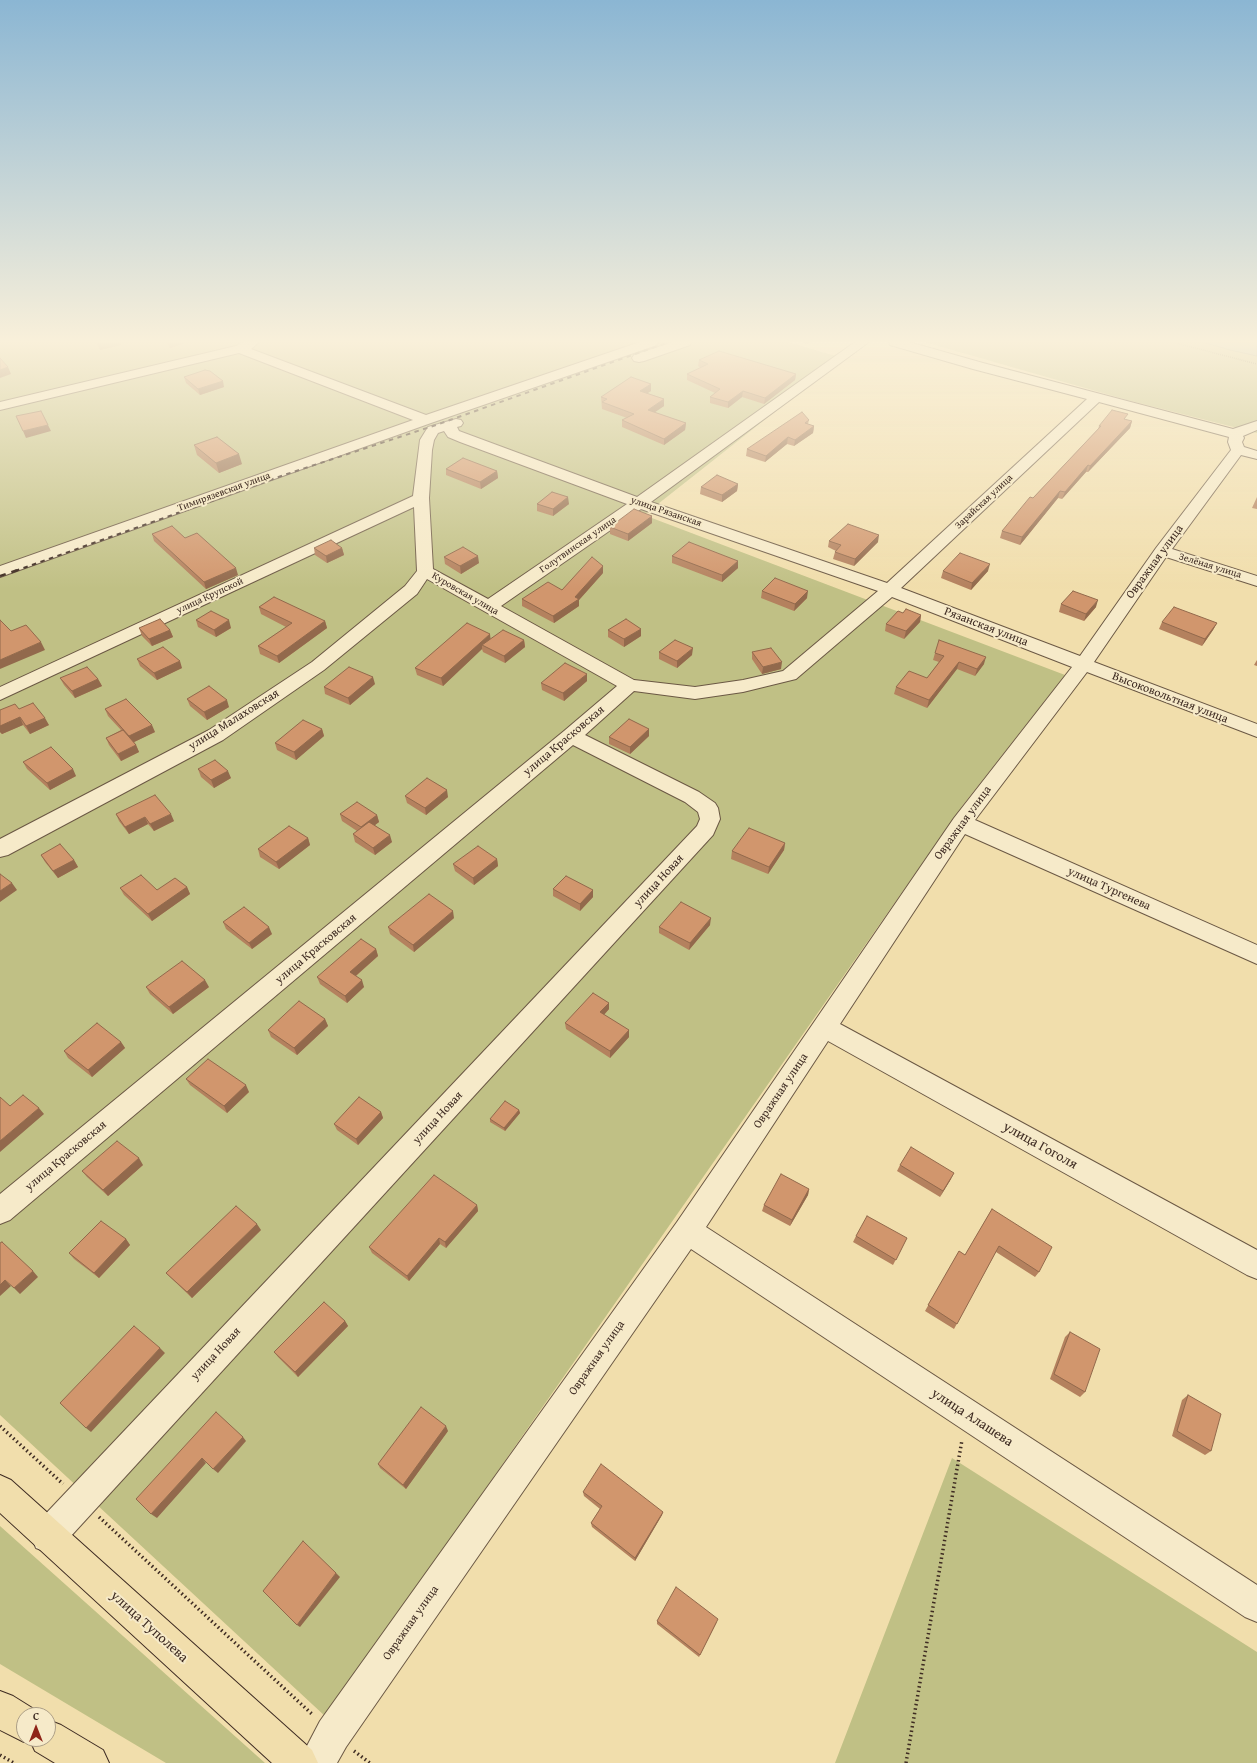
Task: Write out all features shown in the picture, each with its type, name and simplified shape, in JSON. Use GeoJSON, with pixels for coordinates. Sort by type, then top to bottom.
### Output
{"type":"FeatureCollection","features":[{"type":"Feature","properties":{"kind":"main road","name":"улица Туполева"},"geometry":{"type":"LineString","coordinates":[[0,1491],[299,1763]]}},
{"type":"Feature","properties":{"kind":"main road"},"geometry":{"type":"LineString","coordinates":[[0,1710],[16,1719]]}},
{"type":"Feature","properties":{"kind":"main road"},"geometry":{"type":"LineString","coordinates":[[56,1743],[90,1763]]}},
{"type":"Feature","properties":{"kind":"street"},"geometry":{"type":"LineString","coordinates":[[429,425],[449,426],[454,424]]}},
{"type":"Feature","properties":{"kind":"street","name":"Голутвинская улица"},"geometry":{"type":"LineString","coordinates":[[488,607],[639,503],[749,424]]}},
{"type":"Feature","properties":{"kind":"street","name":"Зарайская улица"},"geometry":{"type":"LineString","coordinates":[[630,685],[695,693],[743,686],[788,675],[890,590],[1068,424]]}},
{"type":"Feature","properties":{"kind":"street"},"geometry":{"type":"LineString","coordinates":[[1213,424],[1239,430],[1236,442],[1238,450],[1257,455]]}},
{"type":"Feature","properties":{"kind":"street","name":"Куровская улица"},"geometry":{"type":"LineString","coordinates":[[429,425],[425,450],[421,498],[425,571],[630,685]]}},
{"type":"Feature","properties":{"kind":"street","name":"Тимирязевская улица"},"geometry":{"type":"LineString","coordinates":[[0,572],[429,425]]}},
{"type":"Feature","properties":{"kind":"street","name":"улица Рязанская"},"geometry":{"type":"LineString","coordinates":[[449,426],[453,434],[639,503],[890,590]]}},
{"type":"Feature","properties":{"kind":"street","name":"Овражная улица"},"geometry":{"type":"LineString","coordinates":[[333,1736],[687,1231],[961,823],[1082,665],[1162,551],[1238,450]]}},
{"type":"Feature","properties":{"kind":"street","name":"улица Крупской"},"geometry":{"type":"LineString","coordinates":[[0,694],[421,498]]}},
{"type":"Feature","properties":{"kind":"street","name":"Зелёная улица"},"geometry":{"type":"LineString","coordinates":[[1162,551],[1257,581]]}},
{"type":"Feature","properties":{"kind":"street","name":"улица Малаховская"},"geometry":{"type":"LineString","coordinates":[[0,849],[216,735],[318,666],[411,590],[425,571]]}},
{"type":"Feature","properties":{"kind":"street","name":"Рязанская улица"},"geometry":{"type":"LineString","coordinates":[[890,590],[1082,665]]}},
{"type":"Feature","properties":{"kind":"street","name":"Высоковольтная улица"},"geometry":{"type":"LineString","coordinates":[[1082,665],[1257,731]]}},
{"type":"Feature","properties":{"kind":"street","name":"улица Красковская"},"geometry":{"type":"LineString","coordinates":[[0,1211],[571,736],[630,685]]}},
{"type":"Feature","properties":{"kind":"street","name":"улица Новая"},"geometry":{"type":"LineString","coordinates":[[48,1536],[706,830],[710,819],[708,808],[692,797],[571,736]]}},
{"type":"Feature","properties":{"kind":"street","name":"улица Тургенева"},"geometry":{"type":"LineString","coordinates":[[961,823],[1257,955]]}},
{"type":"Feature","properties":{"kind":"street","name":"улица Гоголя"},"geometry":{"type":"LineString","coordinates":[[824,1027],[1257,1265]]}},
{"type":"Feature","properties":{"kind":"street","name":"улица Алашева"},"geometry":{"type":"LineString","coordinates":[[687,1231],[1257,1605]]}},
{"type":"Feature","properties":{"kind":"path"},"geometry":{"type":"LineString","coordinates":[[906,1763],[966,1414]]}},
{"type":"Feature","properties":{"kind":"path"},"geometry":{"type":"LineString","coordinates":[[0,1426],[81,1499],[333,1736]]}},
{"type":"Feature","properties":{"kind":"path"},"geometry":{"type":"LineString","coordinates":[[0,1755],[14,1763]]}},
{"type":"Feature","properties":{"kind":"green space"},"geometry":{"type":"Polygon","coordinates":[[[0,424],[759,424],[644,515],[1065,675],[963,805],[326,1717],[0,1415],[0,424]]]}},
{"type":"Feature","properties":{"kind":"green space"},"geometry":{"type":"Polygon","coordinates":[[[1223,424],[1257,424],[1257,433],[1223,424]]]}},
{"type":"Feature","properties":{"kind":"green space"},"geometry":{"type":"Polygon","coordinates":[[[952,1458],[1257,1652],[1257,1763],[835,1763],[952,1458]]]}},
{"type":"Feature","properties":{"kind":"green space"},"geometry":{"type":"Polygon","coordinates":[[[0,1526],[265,1763],[166,1763],[0,1664],[0,1526]]]}},
{"type":"Feature","properties":{"kind":"building"},"geometry":{"type":"Polygon","coordinates":[[[20,424],[48,425],[23,431],[20,424]]]}},
{"type":"Feature","properties":{"kind":"building"},"geometry":{"type":"Polygon","coordinates":[[[631,424],[684,424],[664,439],[631,424]]]}},
{"type":"Feature","properties":{"kind":"building"},"geometry":{"type":"Polygon","coordinates":[[[784,424],[809,424],[814,426],[795,440],[788,437],[766,456],[747,449],[784,424]]]}},
{"type":"Feature","properties":{"kind":"building"},"geometry":{"type":"Polygon","coordinates":[[[1100,424],[1129,424],[1090,466],[1088,465],[1065,492],[1060,491],[1022,537],[1002,531],[1030,497],[1033,498],[1101,426],[1099,426],[1100,424]]]}},
{"type":"Feature","properties":{"kind":"building"},"geometry":{"type":"Polygon","coordinates":[[[217,437],[239,454],[216,463],[194,445],[217,437]]]}},
{"type":"Feature","properties":{"kind":"building"},"geometry":{"type":"Polygon","coordinates":[[[463,458],[497,471],[480,482],[446,469],[463,458]]]}},
{"type":"Feature","properties":{"kind":"building"},"geometry":{"type":"Polygon","coordinates":[[[717,475],[738,484],[722,495],[701,487],[717,475]]]}},
{"type":"Feature","properties":{"kind":"building"},"geometry":{"type":"Polygon","coordinates":[[[552,492],[568,497],[553,509],[537,504],[552,492]]]}},
{"type":"Feature","properties":{"kind":"building"},"geometry":{"type":"Polygon","coordinates":[[[634,509],[652,516],[628,534],[610,527],[634,509]]]}},
{"type":"Feature","properties":{"kind":"building"},"geometry":{"type":"Polygon","coordinates":[[[848,524],[879,535],[855,559],[835,552],[841,545],[829,541],[848,524]]]}},
{"type":"Feature","properties":{"kind":"building"},"geometry":{"type":"Polygon","coordinates":[[[172,526],[185,538],[197,533],[236,568],[204,582],[152,534],[172,526]]]}},
{"type":"Feature","properties":{"kind":"building"},"geometry":{"type":"Polygon","coordinates":[[[331,540],[342,548],[326,556],[314,548],[331,540]]]}},
{"type":"Feature","properties":{"kind":"building"},"geometry":{"type":"Polygon","coordinates":[[[689,542],[738,561],[722,575],[672,556],[689,542]]]}},
{"type":"Feature","properties":{"kind":"building"},"geometry":{"type":"Polygon","coordinates":[[[463,547],[478,556],[460,566],[444,557],[463,547]]]}},
{"type":"Feature","properties":{"kind":"building"},"geometry":{"type":"Polygon","coordinates":[[[960,553],[990,564],[972,583],[943,571],[960,553]]]}},
{"type":"Feature","properties":{"kind":"building"},"geometry":{"type":"Polygon","coordinates":[[[592,557],[603,566],[575,597],[579,599],[553,616],[522,599],[548,582],[562,590],[592,557]]]}},
{"type":"Feature","properties":{"kind":"building"},"geometry":{"type":"Polygon","coordinates":[[[775,578],[808,591],[795,604],[762,591],[775,578]]]}},
{"type":"Feature","properties":{"kind":"building"},"geometry":{"type":"Polygon","coordinates":[[[1073,591],[1098,600],[1086,614],[1061,604],[1073,591]]]}},
{"type":"Feature","properties":{"kind":"building"},"geometry":{"type":"Polygon","coordinates":[[[274,597],[325,621],[277,656],[258,646],[292,623],[259,607],[274,597]]]}},
{"type":"Feature","properties":{"kind":"building"},"geometry":{"type":"Polygon","coordinates":[[[1174,607],[1217,623],[1205,639],[1162,622],[1174,607]]]}},
{"type":"Feature","properties":{"kind":"building"},"geometry":{"type":"Polygon","coordinates":[[[906,609],[921,615],[906,631],[886,624],[898,611],[903,613],[906,609]]]}},
{"type":"Feature","properties":{"kind":"building"},"geometry":{"type":"Polygon","coordinates":[[[211,611],[229,620],[214,630],[196,620],[211,611]]]}},
{"type":"Feature","properties":{"kind":"building"},"geometry":{"type":"Polygon","coordinates":[[[160,619],[170,630],[149,639],[139,628],[160,619]]]}},
{"type":"Feature","properties":{"kind":"building"},"geometry":{"type":"Polygon","coordinates":[[[626,619],[641,629],[624,639],[608,630],[626,619]]]}},
{"type":"Feature","properties":{"kind":"building"},"geometry":{"type":"Polygon","coordinates":[[[0,620],[11,631],[26,625],[41,642],[0,660],[0,620]]]}},
{"type":"Feature","properties":{"kind":"building"},"geometry":{"type":"Polygon","coordinates":[[[467,623],[490,634],[441,678],[415,668],[467,623]]]}},
{"type":"Feature","properties":{"kind":"building"},"geometry":{"type":"Polygon","coordinates":[[[503,630],[524,640],[504,656],[482,645],[503,630]]]}},
{"type":"Feature","properties":{"kind":"building"},"geometry":{"type":"Polygon","coordinates":[[[675,640],[693,648],[677,661],[659,652],[675,640]]]}},
{"type":"Feature","properties":{"kind":"building"},"geometry":{"type":"Polygon","coordinates":[[[939,640],[986,657],[977,669],[959,662],[929,700],[896,687],[909,671],[927,678],[944,656],[935,653],[939,640]]]}},
{"type":"Feature","properties":{"kind":"building"},"geometry":{"type":"Polygon","coordinates":[[[163,647],[180,661],[154,673],[137,659],[163,647]]]}},
{"type":"Feature","properties":{"kind":"building"},"geometry":{"type":"Polygon","coordinates":[[[771,648],[782,662],[763,667],[752,652],[771,648]]]}},
{"type":"Feature","properties":{"kind":"building"},"geometry":{"type":"Polygon","coordinates":[[[565,663],[587,674],[563,693],[541,683],[565,663]]]}},
{"type":"Feature","properties":{"kind":"building"},"geometry":{"type":"Polygon","coordinates":[[[87,667],[98,679],[72,691],[60,678],[87,667]]]}},
{"type":"Feature","properties":{"kind":"building"},"geometry":{"type":"Polygon","coordinates":[[[349,667],[373,677],[348,698],[324,687],[349,667]]]}},
{"type":"Feature","properties":{"kind":"building"},"geometry":{"type":"Polygon","coordinates":[[[209,686],[227,700],[204,712],[187,699],[209,686]]]}},
{"type":"Feature","properties":{"kind":"building"},"geometry":{"type":"Polygon","coordinates":[[[126,699],[152,725],[129,736],[105,709],[126,699]]]}},
{"type":"Feature","properties":{"kind":"building"},"geometry":{"type":"Polygon","coordinates":[[[33,703],[45,718],[26,726],[20,717],[0,726],[0,710],[15,704],[19,709],[33,703]]]}},
{"type":"Feature","properties":{"kind":"building"},"geometry":{"type":"Polygon","coordinates":[[[629,719],[649,729],[630,747],[609,737],[629,719]]]}},
{"type":"Feature","properties":{"kind":"building"},"geometry":{"type":"Polygon","coordinates":[[[303,720],[322,729],[294,752],[275,743],[303,720]]]}},
{"type":"Feature","properties":{"kind":"building"},"geometry":{"type":"Polygon","coordinates":[[[123,730],[136,745],[118,754],[106,738],[123,730]]]}},
{"type":"Feature","properties":{"kind":"building"},"geometry":{"type":"Polygon","coordinates":[[[51,747],[73,769],[47,783],[23,762],[51,747]]]}},
{"type":"Feature","properties":{"kind":"building"},"geometry":{"type":"Polygon","coordinates":[[[215,760],[228,771],[211,780],[198,769],[215,760]]]}},
{"type":"Feature","properties":{"kind":"building"},"geometry":{"type":"Polygon","coordinates":[[[427,778],[447,790],[425,808],[405,796],[427,778]]]}},
{"type":"Feature","properties":{"kind":"building"},"geometry":{"type":"Polygon","coordinates":[[[155,795],[171,814],[150,824],[145,817],[125,827],[116,814],[155,795]]]}},
{"type":"Feature","properties":{"kind":"building"},"geometry":{"type":"Polygon","coordinates":[[[357,802],[377,815],[361,827],[340,814],[357,802]]]}},
{"type":"Feature","properties":{"kind":"building"},"geometry":{"type":"Polygon","coordinates":[[[369,822],[390,835],[373,848],[353,834],[369,822]]]}},
{"type":"Feature","properties":{"kind":"building"},"geometry":{"type":"Polygon","coordinates":[[[289,826],[308,838],[276,862],[258,849],[289,826]]]}},
{"type":"Feature","properties":{"kind":"building"},"geometry":{"type":"Polygon","coordinates":[[[749,828],[785,843],[769,867],[732,851],[749,828]]]}},
{"type":"Feature","properties":{"kind":"building"},"geometry":{"type":"Polygon","coordinates":[[[60,844],[74,860],[53,871],[41,855],[60,844]]]}},
{"type":"Feature","properties":{"kind":"building"},"geometry":{"type":"Polygon","coordinates":[[[478,846],[497,859],[473,878],[453,864],[478,846]]]}},
{"type":"Feature","properties":{"kind":"building"},"geometry":{"type":"Polygon","coordinates":[[[0,874],[12,883],[0,891],[0,874]]]}},
{"type":"Feature","properties":{"kind":"building"},"geometry":{"type":"Polygon","coordinates":[[[141,875],[157,890],[175,878],[187,887],[148,914],[120,888],[141,875]]]}},
{"type":"Feature","properties":{"kind":"building"},"geometry":{"type":"Polygon","coordinates":[[[566,876],[593,890],[580,904],[553,889],[566,876]]]}},
{"type":"Feature","properties":{"kind":"building"},"geometry":{"type":"Polygon","coordinates":[[[429,894],[453,911],[413,945],[388,927],[429,894]]]}},
{"type":"Feature","properties":{"kind":"building"},"geometry":{"type":"Polygon","coordinates":[[[681,902],[711,918],[690,943],[659,927],[681,902]]]}},
{"type":"Feature","properties":{"kind":"building"},"geometry":{"type":"Polygon","coordinates":[[[244,907],[269,927],[249,943],[223,922],[244,907]]]}},
{"type":"Feature","properties":{"kind":"building"},"geometry":{"type":"Polygon","coordinates":[[[361,939],[376,949],[350,972],[362,980],[345,996],[317,977],[361,939]]]}},
{"type":"Feature","properties":{"kind":"building"},"geometry":{"type":"Polygon","coordinates":[[[182,961],[205,980],[169,1007],[146,987],[182,961]]]}},
{"type":"Feature","properties":{"kind":"building"},"geometry":{"type":"Polygon","coordinates":[[[593,993],[609,1003],[600,1012],[629,1030],[610,1051],[565,1023],[593,993]]]}},
{"type":"Feature","properties":{"kind":"building"},"geometry":{"type":"Polygon","coordinates":[[[299,1001],[325,1019],[294,1048],[268,1030],[299,1001]]]}},
{"type":"Feature","properties":{"kind":"building"},"geometry":{"type":"Polygon","coordinates":[[[97,1023],[121,1042],[88,1070],[64,1051],[97,1023]]]}},
{"type":"Feature","properties":{"kind":"building"},"geometry":{"type":"Polygon","coordinates":[[[208,1059],[246,1085],[224,1106],[186,1079],[208,1059]]]}},
{"type":"Feature","properties":{"kind":"building"},"geometry":{"type":"Polygon","coordinates":[[[23,1095],[39,1108],[0,1141],[0,1097],[10,1106],[23,1095]]]}},
{"type":"Feature","properties":{"kind":"building"},"geometry":{"type":"Polygon","coordinates":[[[359,1097],[381,1112],[356,1139],[334,1124],[359,1097]]]}},
{"type":"Feature","properties":{"kind":"building"},"geometry":{"type":"Polygon","coordinates":[[[505,1101],[519,1110],[504,1128],[490,1119],[505,1101]]]}},
{"type":"Feature","properties":{"kind":"building"},"geometry":{"type":"Polygon","coordinates":[[[117,1141],[139,1158],[103,1190],[82,1171],[117,1141]]]}},
{"type":"Feature","properties":{"kind":"building"},"geometry":{"type":"Polygon","coordinates":[[[911,1147],[954,1173],[943,1191],[900,1165],[911,1147]]]}},
{"type":"Feature","properties":{"kind":"building"},"geometry":{"type":"Polygon","coordinates":[[[781,1174],[809,1189],[792,1220],[764,1205],[781,1174]]]}},
{"type":"Feature","properties":{"kind":"building"},"geometry":{"type":"Polygon","coordinates":[[[434,1175],[477,1205],[445,1242],[439,1238],[407,1276],[369,1247],[434,1175]]]}},
{"type":"Feature","properties":{"kind":"building"},"geometry":{"type":"Polygon","coordinates":[[[236,1206],[257,1224],[187,1292],[166,1273],[236,1206]]]}},
{"type":"Feature","properties":{"kind":"building"},"geometry":{"type":"Polygon","coordinates":[[[992,1209],[1052,1247],[1039,1272],[999,1246],[957,1324],[928,1305],[959,1251],[965,1255],[992,1209]]]}},
{"type":"Feature","properties":{"kind":"building"},"geometry":{"type":"Polygon","coordinates":[[[867,1216],[907,1238],[896,1260],[856,1236],[867,1216]]]}},
{"type":"Feature","properties":{"kind":"building"},"geometry":{"type":"Polygon","coordinates":[[[101,1221],[126,1239],[94,1273],[69,1253],[101,1221]]]}},
{"type":"Feature","properties":{"kind":"building"},"geometry":{"type":"Polygon","coordinates":[[[2,1242],[33,1271],[14,1288],[5,1280],[0,1285],[0,1243],[2,1242]]]}},
{"type":"Feature","properties":{"kind":"building"},"geometry":{"type":"Polygon","coordinates":[[[324,1302],[345,1321],[295,1372],[274,1352],[324,1302]]]}},
{"type":"Feature","properties":{"kind":"building"},"geometry":{"type":"Polygon","coordinates":[[[134,1326],[160,1348],[86,1428],[60,1403],[134,1326]]]}},
{"type":"Feature","properties":{"kind":"building"},"geometry":{"type":"Polygon","coordinates":[[[1070,1332],[1100,1349],[1085,1392],[1054,1374],[1070,1332]]]}},
{"type":"Feature","properties":{"kind":"building"},"geometry":{"type":"Polygon","coordinates":[[[1188,1395],[1221,1414],[1211,1451],[1177,1431],[1188,1395]]]}},
{"type":"Feature","properties":{"kind":"building"},"geometry":{"type":"Polygon","coordinates":[[[421,1407],[446,1426],[403,1485],[378,1464],[421,1407]]]}},
{"type":"Feature","properties":{"kind":"building"},"geometry":{"type":"Polygon","coordinates":[[[216,1412],[243,1437],[213,1469],[202,1458],[151,1514],[136,1499],[216,1412]]]}},
{"type":"Feature","properties":{"kind":"building"},"geometry":{"type":"Polygon","coordinates":[[[601,1464],[663,1512],[635,1558],[591,1523],[602,1506],[583,1492],[601,1464]]]}},
{"type":"Feature","properties":{"kind":"building"},"geometry":{"type":"Polygon","coordinates":[[[303,1541],[336,1573],[297,1625],[263,1591],[303,1541]]]}},
{"type":"Feature","properties":{"kind":"building"},"geometry":{"type":"Polygon","coordinates":[[[676,1587],[718,1619],[700,1655],[657,1621],[676,1587]]]}},
{"type":"Feature","properties":{"kind":"railway"},"geometry":{"type":"LineString","coordinates":[[15,571],[287,474],[438,424]]}},
{"type":"Feature","properties":{"kind":"railway"},"geometry":{"type":"LineString","coordinates":[[0,576],[15,571]]}}]}
